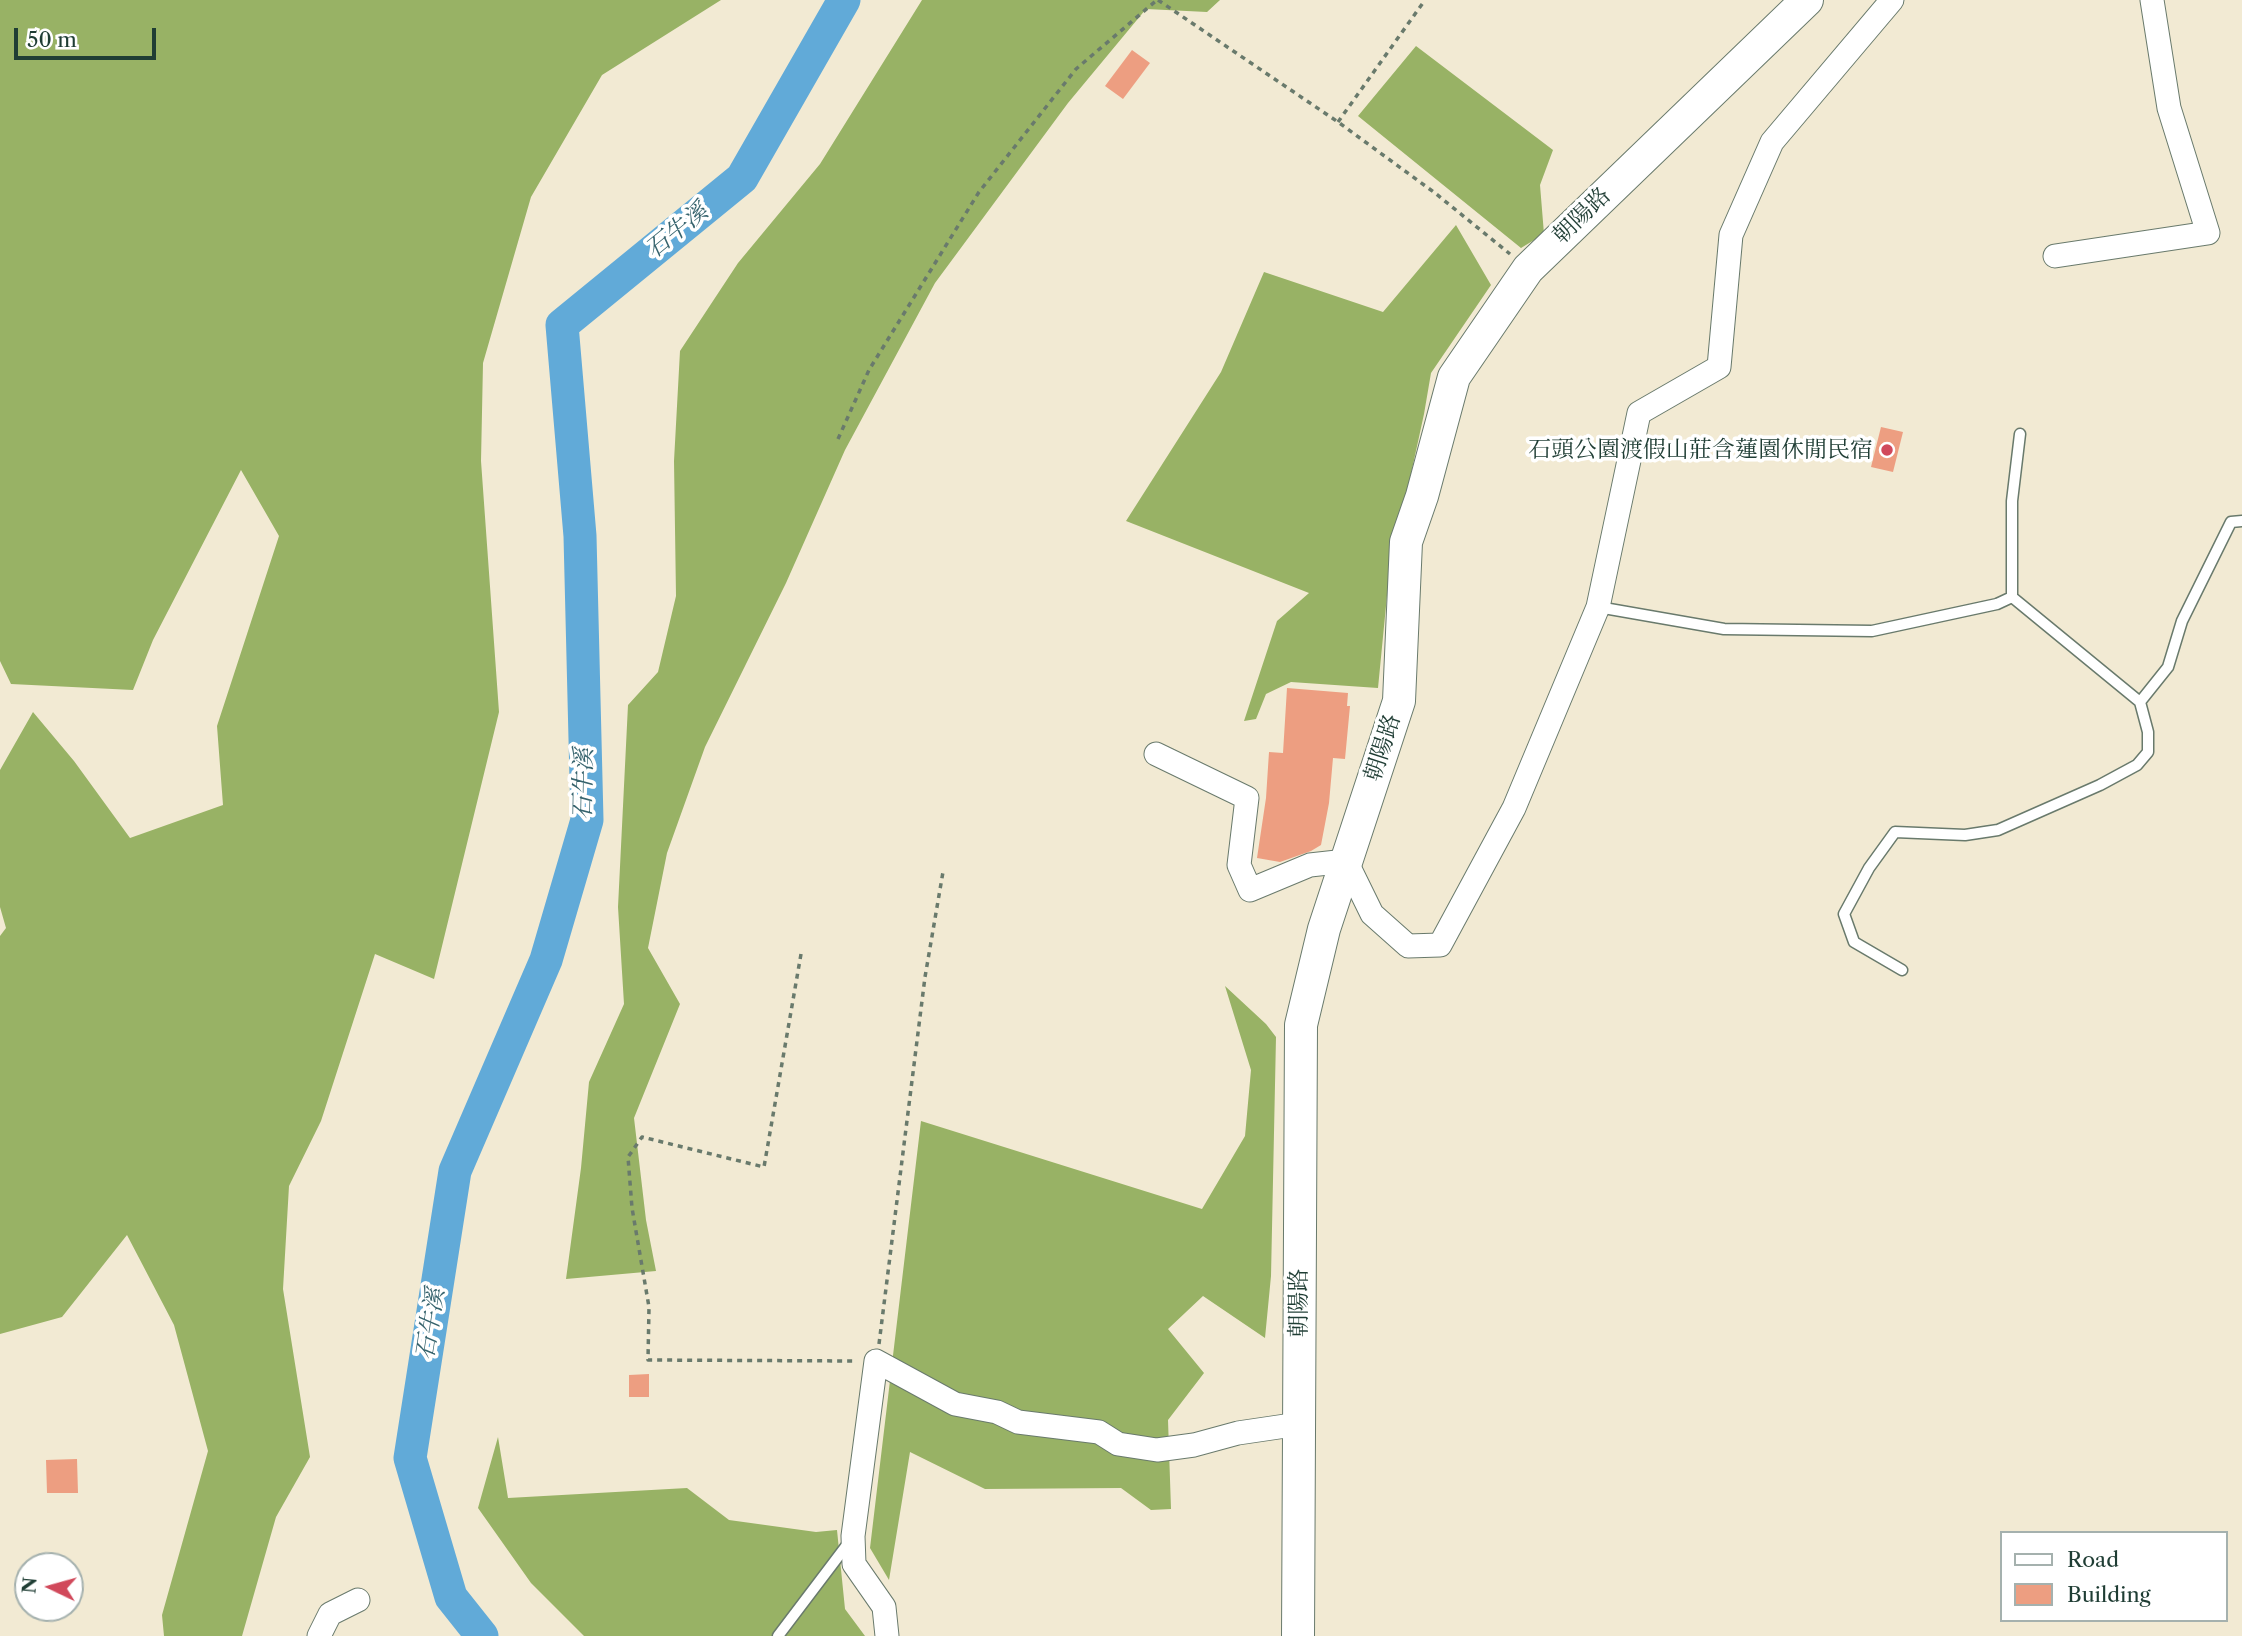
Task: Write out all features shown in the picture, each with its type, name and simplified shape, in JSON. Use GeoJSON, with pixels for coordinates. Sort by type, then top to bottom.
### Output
{"type":"FeatureCollection","features":[{"type":"Feature","properties":{"kind":"main road","name":"朝陽路"},"geometry":{"type":"LineString","coordinates":[[1298,1636],[1300,1025],[1324,929],[1399,701],[1406,542],[1422,496],[1454,377],[1528,269],[1807,0]]}},
{"type":"Feature","properties":{"kind":"street"},"geometry":{"type":"LineString","coordinates":[[1156,754],[1247,798],[1239,865],[1250,890],[1310,865],[1346,861],[1372,914],[1408,946],[1440,945],[1514,808],[1598,607],[1639,413],[1718,367],[1731,235],[1772,142],[1892,0]]}},
{"type":"Feature","properties":{"kind":"street"},"geometry":{"type":"LineString","coordinates":[[2055,256],[2208,233],[2169,108],[2152,0]]}},
{"type":"Feature","properties":{"kind":"street"},"geometry":{"type":"LineString","coordinates":[[887,1636],[884,1607],[854,1564],[853,1536],[876,1361],[955,1404],[997,1412],[1018,1422],[1099,1432],[1118,1444],[1157,1450],[1194,1445],[1238,1433],[1299,1424]]}},
{"type":"Feature","properties":{"kind":"street"},"geometry":{"type":"LineString","coordinates":[[319,1636],[330,1614],[358,1600]]}},
{"type":"Feature","properties":{"kind":"lane"},"geometry":{"type":"LineString","coordinates":[[2012,597],[2012,502],[2020,434]]}},
{"type":"Feature","properties":{"kind":"lane"},"geometry":{"type":"LineString","coordinates":[[2140,702],[2168,667],[2182,621],[2231,522],[2242,521]]}},
{"type":"Feature","properties":{"kind":"lane"},"geometry":{"type":"LineString","coordinates":[[1598,607],[1724,629],[1872,631],[1997,604],[2012,597]]}},
{"type":"Feature","properties":{"kind":"lane"},"geometry":{"type":"LineString","coordinates":[[1902,970],[1854,942],[1844,914],[1869,868],[1895,832],[1965,835],[1998,830],[2099,785],[2137,765],[2148,752],[2148,732],[2140,702],[2012,597]]}},
{"type":"Feature","properties":{"kind":"lane"},"geometry":{"type":"LineString","coordinates":[[778,1636],[853,1536]]}},
{"type":"Feature","properties":{"kind":"path"},"geometry":{"type":"LineString","coordinates":[[838,439],[869,370],[979,192],[1076,69],[1157,0],[1338,122],[1435,193],[1528,269]]}},
{"type":"Feature","properties":{"kind":"path"},"geometry":{"type":"LineString","coordinates":[[1338,122],[1425,0]]}},
{"type":"Feature","properties":{"kind":"path"},"geometry":{"type":"LineString","coordinates":[[801,954],[764,1167],[642,1137],[628,1157],[632,1208],[649,1307],[648,1360],[876,1361],[925,977],[943,872]]}},
{"type":"Feature","properties":{"kind":"green space"},"geometry":{"type":"Polygon","coordinates":[[[0,0],[721,0],[602,75],[531,197],[483,363],[481,461],[499,712],[434,979],[375,954],[321,1121],[289,1186],[283,1289],[310,1457],[276,1517],[242,1636],[164,1636],[162,1615],[208,1451],[174,1325],[127,1235],[62,1317],[0,1334],[0,936],[6,928],[0,907],[0,770],[33,712],[74,761],[130,838],[223,805],[217,726],[279,536],[241,470],[153,640],[133,690],[11,684],[0,661],[0,0]]]}},
{"type":"Feature","properties":{"kind":"green space"},"geometry":{"type":"Polygon","coordinates":[[[922,0],[1220,0],[1207,12],[1146,9],[1068,103],[935,283],[845,450],[786,583],[705,747],[667,853],[648,948],[680,1004],[634,1118],[646,1220],[656,1271],[566,1279],[589,1082],[624,1004],[618,907],[628,705],[658,672],[676,596],[674,461],[680,351],[738,263],[820,164],[922,0]]]}},
{"type":"Feature","properties":{"kind":"green space"},"geometry":{"type":"Polygon","coordinates":[[[1416,46],[1553,150],[1540,185],[1544,234],[1521,248],[1358,116],[1416,46]]]}},
{"type":"Feature","properties":{"kind":"green space"},"geometry":{"type":"Polygon","coordinates":[[[1456,225],[1491,285],[1431,373],[1389,575],[1378,688],[1291,682],[1266,694],[1256,719],[1244,721],[1277,621],[1309,593],[1126,521],[1221,372],[1264,272],[1383,312],[1456,225]]]}},
{"type":"Feature","properties":{"kind":"green space"},"geometry":{"type":"Polygon","coordinates":[[[1225,986],[1266,1024],[1276,1037],[1271,1276],[1265,1338],[1203,1296],[1168,1329],[1204,1373],[1168,1420],[1171,1509],[1151,1510],[1121,1488],[985,1489],[910,1452],[889,1580],[870,1548],[921,1121],[1202,1209],[1245,1136],[1251,1070],[1225,986]]]}},
{"type":"Feature","properties":{"kind":"green space"},"geometry":{"type":"Polygon","coordinates":[[[498,1437],[508,1498],[687,1488],[729,1520],[816,1532],[837,1530],[845,1609],[865,1636],[584,1636],[531,1583],[478,1508],[498,1437]]]}},
{"type":"Feature","properties":{"kind":"building"},"geometry":{"type":"Polygon","coordinates":[[[1132,50],[1150,63],[1123,99],[1105,86],[1132,50]]]}},
{"type":"Feature","properties":{"kind":"building","name":"石頭公園渡假山莊含蓮園休閒民宿"},"geometry":{"type":"Polygon","coordinates":[[[1881,427],[1903,432],[1893,472],[1871,467],[1881,427]]]}},
{"type":"Feature","properties":{"kind":"building"},"geometry":{"type":"Polygon","coordinates":[[[1287,688],[1348,693],[1347,706],[1350,706],[1345,759],[1333,758],[1329,803],[1321,845],[1280,862],[1257,858],[1266,798],[1269,752],[1283,753],[1287,688]]]}},
{"type":"Feature","properties":{"kind":"building"},"geometry":{"type":"Polygon","coordinates":[[[649,1374],[649,1397],[629,1397],[629,1375],[649,1374]]]}},
{"type":"Feature","properties":{"kind":"building"},"geometry":{"type":"Polygon","coordinates":[[[77,1459],[78,1493],[47,1493],[46,1460],[77,1459]]]}},
{"type":"Feature","properties":{"kind":"waterway","name":"石牛溪"},"geometry":{"type":"LineString","coordinates":[[482,1636],[451,1597],[410,1458],[455,1171],[546,960],[587,820],[580,536],[562,325],[742,178],[844,0]]}},
{"type":"Feature","properties":{"kind":"place","name":"石頭公園渡假山莊含蓮園休閒民宿"},"geometry":{"type":"Point","coordinates":[1887,450]}}]}
